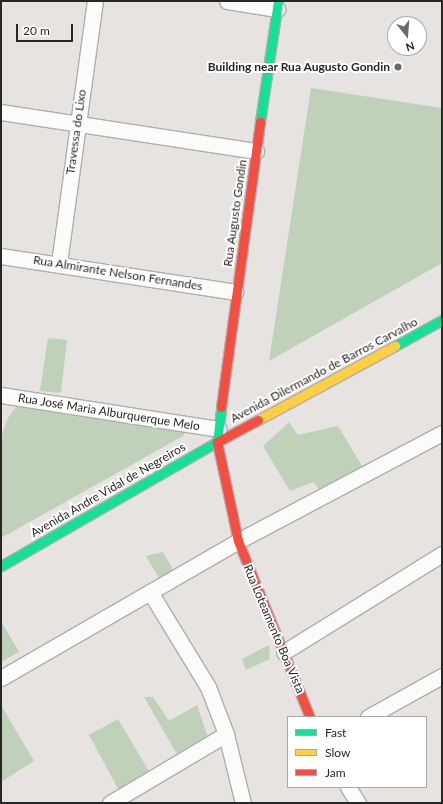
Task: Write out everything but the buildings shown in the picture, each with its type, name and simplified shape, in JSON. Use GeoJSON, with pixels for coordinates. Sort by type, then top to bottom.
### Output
{"type":"FeatureCollection","features":[{"type":"Feature","properties":{"kind":"street","name":"Travessa do Lixo"},"geometry":{"type":"LineString","coordinates":[[58,263],[76,122],[95,1]]}},
{"type":"Feature","properties":{"kind":"street"},"geometry":{"type":"LineString","coordinates":[[227,1],[278,5]]}},
{"type":"Feature","properties":{"kind":"street","name":"Rua Augusto Gondin"},"geometry":{"type":"LineString","coordinates":[[217,436],[235,292],[278,5]]}},
{"type":"Feature","properties":{"kind":"street"},"geometry":{"type":"LineString","coordinates":[[1,112],[76,122],[256,151]]}},
{"type":"Feature","properties":{"kind":"street","name":"Rua Almirante Nelson Fernandes"},"geometry":{"type":"LineString","coordinates":[[1,256],[58,263],[235,292]]}},
{"type":"Feature","properties":{"kind":"street","name":"Avenida Dilermando de Barros Carvalho"},"geometry":{"type":"LineString","coordinates":[[217,436],[442,320]]}},
{"type":"Feature","properties":{"kind":"street","name":"Rua José Maria Alburquerque Melo"},"geometry":{"type":"LineString","coordinates":[[1,394],[217,436]]}},
{"type":"Feature","properties":{"kind":"street"},"geometry":{"type":"LineString","coordinates":[[1,678],[238,540],[442,433]]}},
{"type":"Feature","properties":{"kind":"street","name":"Rua Loteamento Boa Vista"},"geometry":{"type":"LineString","coordinates":[[217,436],[238,540],[310,716]]}},
{"type":"Feature","properties":{"kind":"street","name":"Avenida Andre Vidal de Negreiros"},"geometry":{"type":"LineString","coordinates":[[1,566],[217,436]]}},
{"type":"Feature","properties":{"kind":"street"},"geometry":{"type":"LineString","coordinates":[[284,652],[442,554]]}},
{"type":"Feature","properties":{"kind":"street"},"geometry":{"type":"LineString","coordinates":[[150,592],[208,687],[226,734],[243,803]]}},
{"type":"Feature","properties":{"kind":"street"},"geometry":{"type":"LineString","coordinates":[[370,716],[442,676]]}},
{"type":"Feature","properties":{"kind":"street"},"geometry":{"type":"LineString","coordinates":[[110,803],[226,734]]}},
{"type":"Feature","properties":{"kind":"street"},"geometry":{"type":"LineString","coordinates":[[349,788],[358,803]]}},
{"type":"Feature","properties":{"kind":"green space"},"geometry":{"type":"Polygon","coordinates":[[[311,88],[442,108],[442,263],[269,361],[311,88]]]}},
{"type":"Feature","properties":{"kind":"green space"},"geometry":{"type":"Polygon","coordinates":[[[48,338],[67,340],[61,393],[40,391],[48,338]]]}},
{"type":"Feature","properties":{"kind":"green space"},"geometry":{"type":"Polygon","coordinates":[[[19,403],[188,429],[183,436],[1,538],[1,438],[8,418],[19,403]]]}},
{"type":"Feature","properties":{"kind":"green space"},"geometry":{"type":"Polygon","coordinates":[[[289,422],[298,435],[338,426],[365,471],[322,495],[314,482],[290,491],[263,446],[289,422]]]}},
{"type":"Feature","properties":{"kind":"green space"},"geometry":{"type":"Polygon","coordinates":[[[163,552],[176,575],[162,583],[146,556],[163,552]]]}},
{"type":"Feature","properties":{"kind":"green space"},"geometry":{"type":"Polygon","coordinates":[[[1,621],[19,652],[1,662],[1,621]]]}},
{"type":"Feature","properties":{"kind":"green space"},"geometry":{"type":"Polygon","coordinates":[[[269,645],[270,659],[246,670],[242,659],[269,645]]]}},
{"type":"Feature","properties":{"kind":"green space"},"geometry":{"type":"Polygon","coordinates":[[[144,697],[153,697],[169,721],[197,705],[210,744],[181,761],[144,697]]]}},
{"type":"Feature","properties":{"kind":"green space"},"geometry":{"type":"Polygon","coordinates":[[[1,705],[34,761],[1,782],[1,705]]]}},
{"type":"Feature","properties":{"kind":"green space"},"geometry":{"type":"Polygon","coordinates":[[[118,719],[153,778],[122,796],[89,735],[118,719]]]}},
{"type":"Feature","properties":{"kind":"traffic: fast"},"geometry":{"type":"LineString","coordinates":[[260,122],[278,1]]}},
{"type":"Feature","properties":{"kind":"traffic: fast"},"geometry":{"type":"LineString","coordinates":[[395,346],[442,320]]}},
{"type":"Feature","properties":{"kind":"traffic: fast"},"geometry":{"type":"LineString","coordinates":[[1,566],[217,442],[221,407]]}},
{"type":"Feature","properties":{"kind":"traffic: slow"},"geometry":{"type":"LineString","coordinates":[[258,420],[395,346]]}},
{"type":"Feature","properties":{"kind":"traffic: jam"},"geometry":{"type":"LineString","coordinates":[[221,407],[260,122]]}},
{"type":"Feature","properties":{"kind":"traffic: jam"},"geometry":{"type":"LineString","coordinates":[[258,420],[217,442],[238,541],[310,716]]}},
{"type":"Feature","properties":{"kind":"place","name":"Building near Rua Augusto Gondin"},"geometry":{"type":"Point","coordinates":[398,67]}}]}
